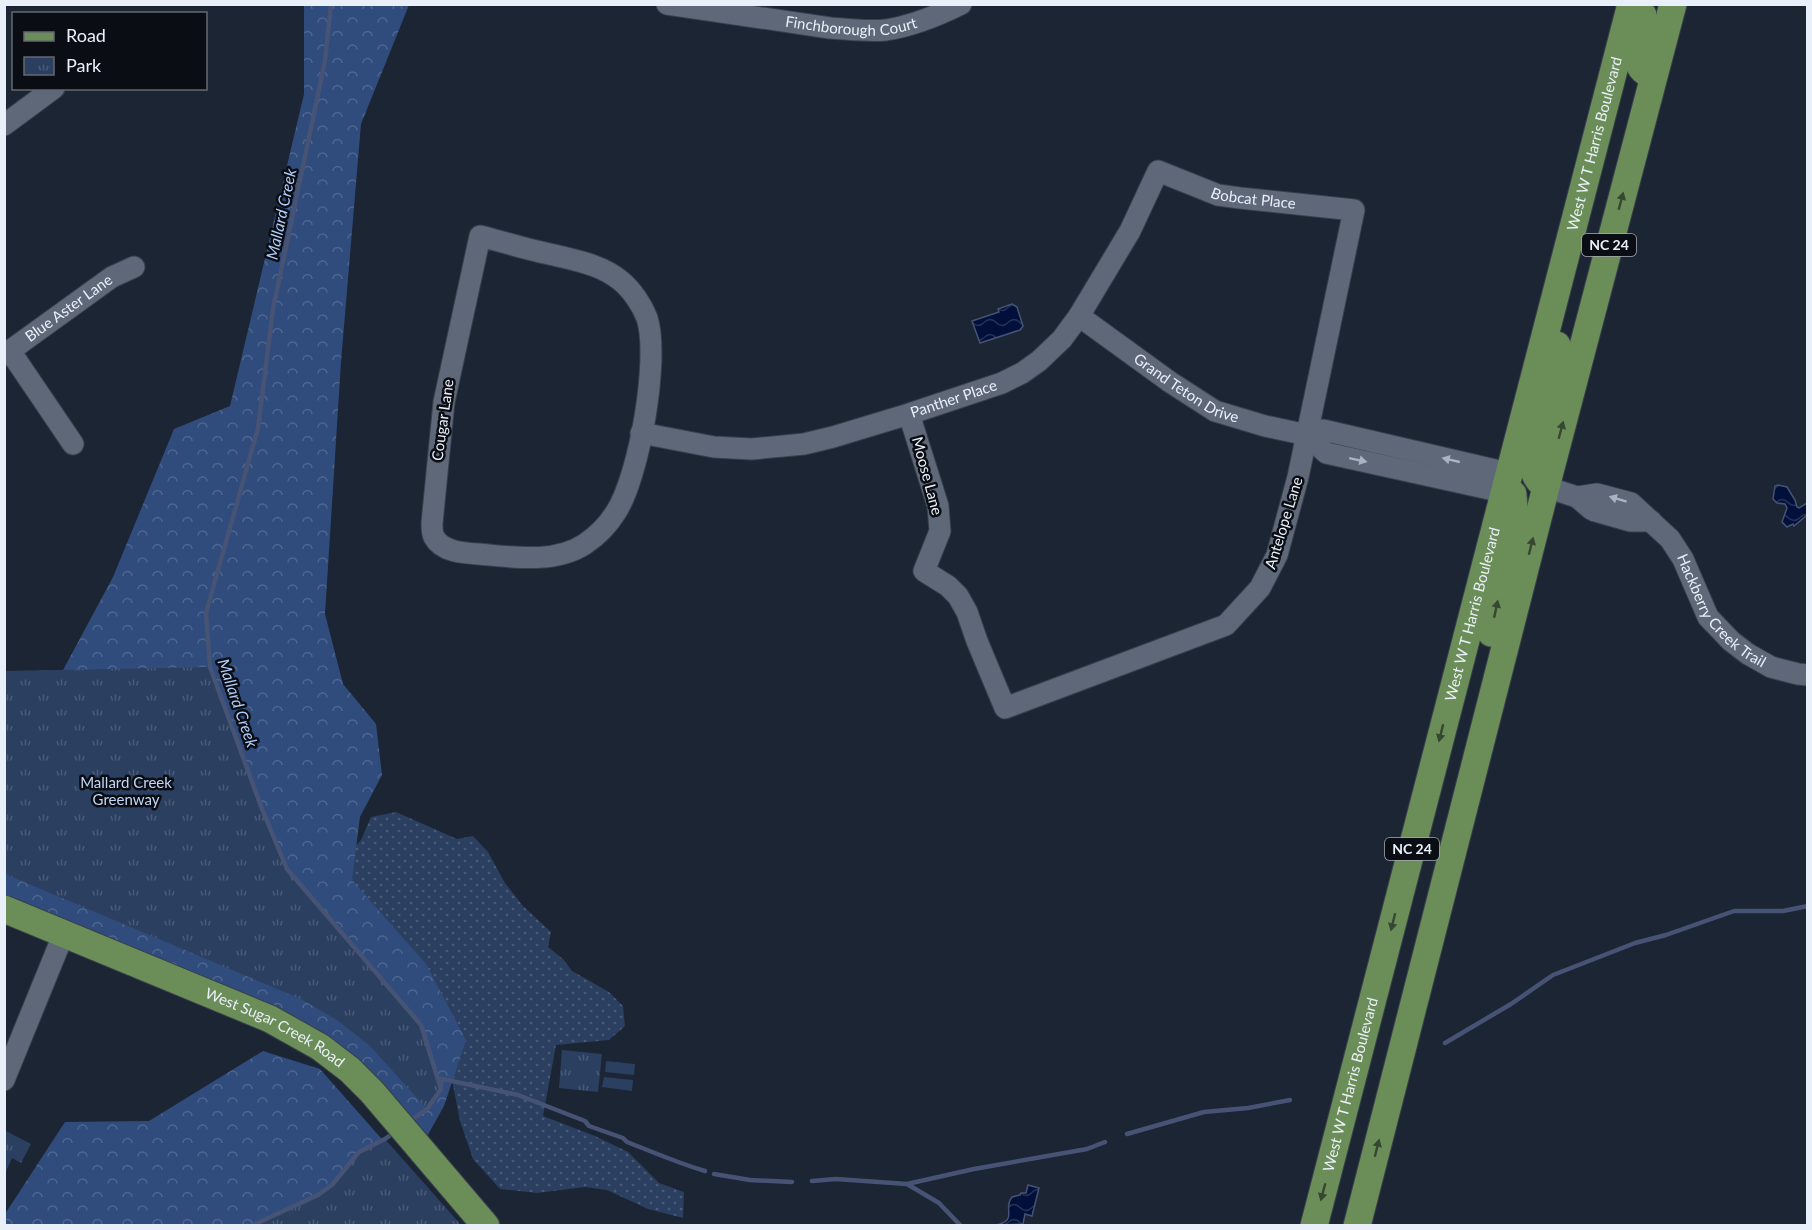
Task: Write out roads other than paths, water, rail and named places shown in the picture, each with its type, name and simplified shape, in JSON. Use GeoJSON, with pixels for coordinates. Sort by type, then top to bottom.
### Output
{"type":"FeatureCollection","features":[{"type":"Feature","properties":{"kind":"main road","name":"West W T Harris Boulevard"},"geometry":{"type":"LineString","coordinates":[[1314,1226],[1631,4]]}},
{"type":"Feature","properties":{"kind":"main road"},"geometry":{"type":"LineString","coordinates":[[1645,4],[1638,46],[1638,65],[1646,74],[1653,75]]}},
{"type":"Feature","properties":{"kind":"main road","name":"NC 24"},"geometry":{"type":"LineString","coordinates":[[1357,1226],[1546,487],[1673,4]]}},
{"type":"Feature","properties":{"kind":"main road"},"geometry":{"type":"LineString","coordinates":[[1546,487],[1539,483],[1533,462],[1552,382],[1558,337],[1558,281]]}},
{"type":"Feature","properties":{"kind":"main road"},"geometry":{"type":"LineString","coordinates":[[1452,852],[1460,772],[1515,520],[1515,501],[1506,482]]}},
{"type":"Feature","properties":{"kind":"main road","name":"West Sugar Creek Road"},"geometry":{"type":"LineString","coordinates":[[4,909],[287,1027],[320,1047],[350,1070],[372,1092],[486,1226]]}},
{"type":"Feature","properties":{"kind":"street","name":"Finchborough Court"},"geometry":{"type":"LineString","coordinates":[[667,4],[855,30],[884,30],[912,24],[961,4]]}},
{"type":"Feature","properties":{"kind":"street"},"geometry":{"type":"LineString","coordinates":[[4,125],[51,90]]}},
{"type":"Feature","properties":{"kind":"street","name":"Bobcat Place"},"geometry":{"type":"LineString","coordinates":[[1158,171],[1218,195],[1354,210]]}},
{"type":"Feature","properties":{"kind":"street","name":"Panther Place"},"geometry":{"type":"LineString","coordinates":[[641,434],[714,447],[752,449],[804,444],[909,414],[1002,383],[1022,373],[1039,361],[1062,339],[1078,316],[1130,231],[1158,171]]}},
{"type":"Feature","properties":{"kind":"street","name":"Antelope Lane"},"geometry":{"type":"LineString","coordinates":[[1005,708],[1226,625],[1260,588],[1277,555],[1298,477],[1354,210]]}},
{"type":"Feature","properties":{"kind":"street","name":"Cougar Lane"},"geometry":{"type":"LineString","coordinates":[[480,236],[600,268],[620,280],[630,291],[647,318],[651,339],[650,386],[641,434],[630,483],[617,511],[604,529],[585,544],[568,553],[544,557],[472,554],[454,551],[443,546],[434,537],[432,523],[444,402],[480,236]]}},
{"type":"Feature","properties":{"kind":"street","name":"Blue Aster Lane"},"geometry":{"type":"LineString","coordinates":[[7,353],[112,278],[134,267]]}},
{"type":"Feature","properties":{"kind":"street","name":"Grand Teton Drive"},"geometry":{"type":"LineString","coordinates":[[1078,316],[1205,406],[1237,419],[1307,435],[1323,430],[1506,482]]}},
{"type":"Feature","properties":{"kind":"street"},"geometry":{"type":"LineString","coordinates":[[7,353],[73,444]]}},
{"type":"Feature","properties":{"kind":"street","name":"Moose Lane"},"geometry":{"type":"LineString","coordinates":[[909,414],[938,506],[940,531],[924,571],[948,586],[958,596],[968,612],[977,641],[1005,708]]}},
{"type":"Feature","properties":{"kind":"street","name":"Hackberry Creek Trail"},"geometry":{"type":"LineString","coordinates":[[1546,487],[1577,496],[1597,494],[1630,503],[1670,539],[1683,559],[1708,617],[1731,641],[1771,667],[1808,675]]}},
{"type":"Feature","properties":{"kind":"street"},"geometry":{"type":"LineString","coordinates":[[4,1080],[64,933]]}},
{"type":"Feature","properties":{"kind":"water"},"geometry":{"type":"Polygon","coordinates":[[[1012,304],[1017,307],[1023,326],[1020,330],[980,343],[972,321],[999,312],[998,309],[1012,304]]]}},
{"type":"Feature","properties":{"kind":"water"},"geometry":{"type":"Polygon","coordinates":[[[1775,486],[1787,487],[1797,507],[1807,503],[1807,515],[1794,526],[1793,524],[1787,527],[1782,522],[1787,508],[1785,504],[1777,503],[1773,499],[1775,486]]]}},
{"type":"Feature","properties":{"kind":"water"},"geometry":{"type":"Polygon","coordinates":[[[1028,1185],[1039,1188],[1032,1216],[1025,1214],[1023,1224],[996,1225],[1007,1220],[1009,1201],[1012,1197],[1026,1193],[1028,1185]]]}},
{"type":"Feature","properties":{"kind":"waterway","name":"Mallard Creek"},"geometry":{"type":"LineString","coordinates":[[331,4],[325,61],[273,309],[258,428],[206,613],[210,667],[262,809],[287,869],[421,1025],[441,1089]]}},
{"type":"Feature","properties":{"kind":"waterway"},"geometry":{"type":"LineString","coordinates":[[1445,1043],[1511,1004],[1553,975],[1635,943],[1666,935],[1734,911],[1783,911],[1808,906]]}},
{"type":"Feature","properties":{"kind":"waterway"},"geometry":{"type":"LineString","coordinates":[[441,1086],[442,1079],[518,1095],[585,1121],[589,1126],[623,1138],[627,1142],[705,1171]]}},
{"type":"Feature","properties":{"kind":"waterway","name":"Mallard Creek"},"geometry":{"type":"LineString","coordinates":[[410,1121],[427,1109],[441,1089]]}},
{"type":"Feature","properties":{"kind":"waterway"},"geometry":{"type":"LineString","coordinates":[[1127,1134],[1204,1112],[1248,1108],[1290,1100]]}},
{"type":"Feature","properties":{"kind":"waterway","name":"Mallard Creek"},"geometry":{"type":"LineString","coordinates":[[251,1226],[318,1195],[332,1185],[359,1152],[396,1131]]}},
{"type":"Feature","properties":{"kind":"waterway"},"geometry":{"type":"LineString","coordinates":[[812,1181],[836,1179],[907,1184],[974,1169],[1087,1149],[1105,1142]]}},
{"type":"Feature","properties":{"kind":"waterway"},"geometry":{"type":"LineString","coordinates":[[714,1174],[750,1180],[792,1182]]}},
{"type":"Feature","properties":{"kind":"waterway"},"geometry":{"type":"LineString","coordinates":[[907,1184],[939,1203],[961,1226]]}},
{"type":"Feature","properties":{"kind":"park label","name":"Mallard Creek Greenway"},"geometry":{"type":"Point","coordinates":[126,792]}}]}
